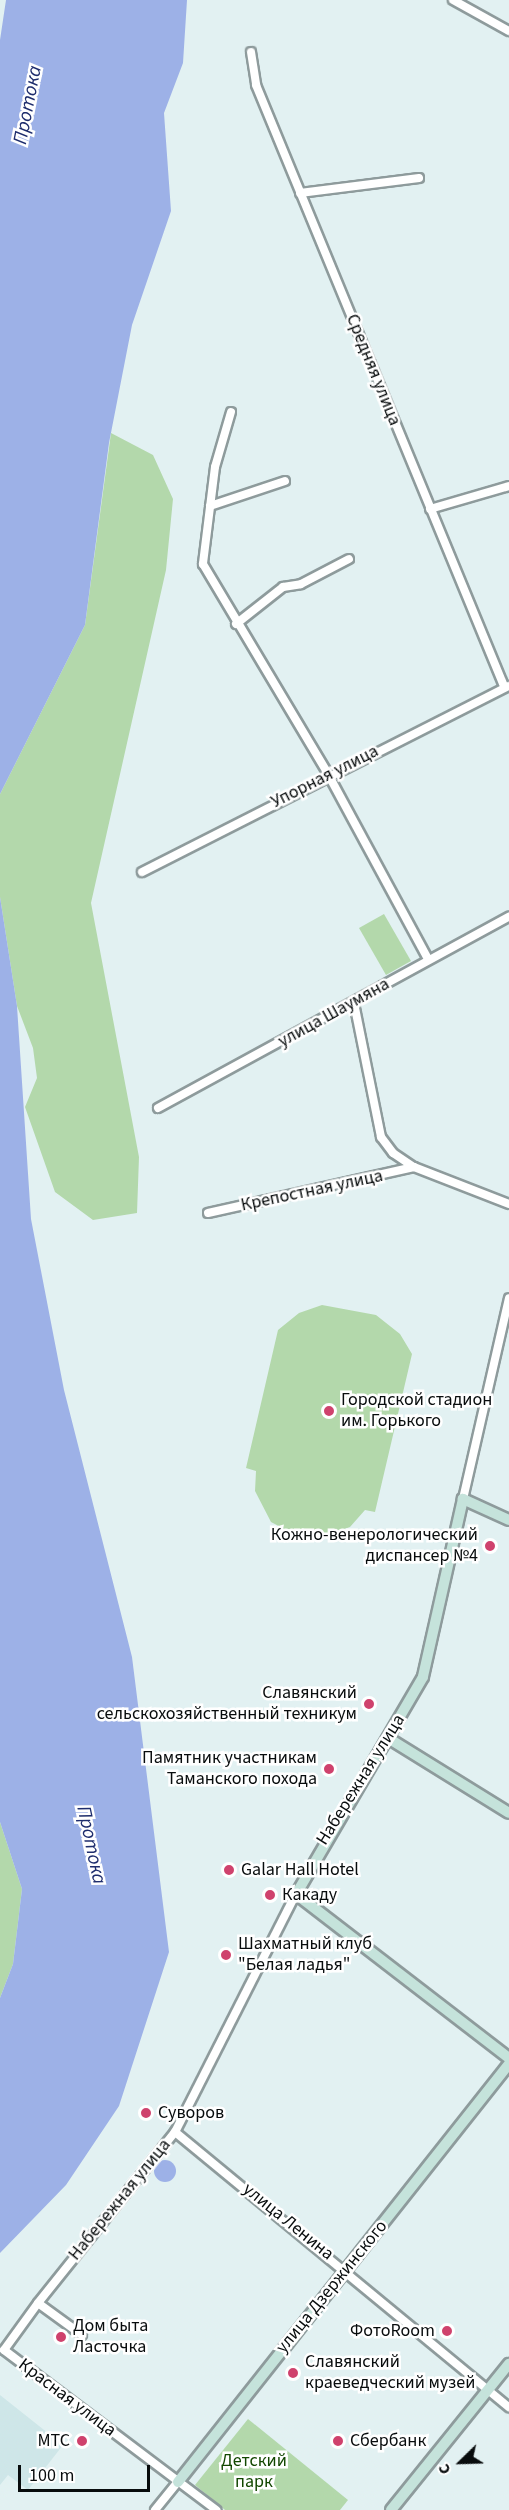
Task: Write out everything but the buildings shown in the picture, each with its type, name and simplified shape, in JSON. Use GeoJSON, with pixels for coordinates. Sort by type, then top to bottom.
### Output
{"type":"FeatureCollection","features":[{"type":"Feature","properties":{"kind":"street"},"geometry":{"type":"LineString","coordinates":[[453,0],[509,31]]}},
{"type":"Feature","properties":{"kind":"street","name":"Средняя улица"},"geometry":{"type":"LineString","coordinates":[[251,52],[256,85],[430,509],[507,686]]}},
{"type":"Feature","properties":{"kind":"street"},"geometry":{"type":"LineString","coordinates":[[300,193],[419,178]]}},
{"type":"Feature","properties":{"kind":"street"},"geometry":{"type":"LineString","coordinates":[[231,412],[210,506],[203,564],[236,624],[328,774],[428,959]]}},
{"type":"Feature","properties":{"kind":"street"},"geometry":{"type":"LineString","coordinates":[[210,506],[285,481]]}},
{"type":"Feature","properties":{"kind":"street"},"geometry":{"type":"LineString","coordinates":[[430,509],[509,486]]}},
{"type":"Feature","properties":{"kind":"street"},"geometry":{"type":"LineString","coordinates":[[236,624],[283,587],[301,584],[349,559]]}},
{"type":"Feature","properties":{"kind":"street","name":"Упорная улица"},"geometry":{"type":"LineString","coordinates":[[142,872],[328,774],[507,686]]}},
{"type":"Feature","properties":{"kind":"street","name":"улица Шаумяна"},"geometry":{"type":"LineString","coordinates":[[158,1108],[354,1003],[428,959],[509,917]]}},
{"type":"Feature","properties":{"kind":"street","name":"Крепостная улица"},"geometry":{"type":"LineString","coordinates":[[354,1003],[381,1137],[414,1167],[509,1204]]}},
{"type":"Feature","properties":{"kind":"street","name":"Крепостная улица"},"geometry":{"type":"LineString","coordinates":[[208,1213],[414,1167]]}},
{"type":"Feature","properties":{"kind":"street","name":"Набережная улица"},"geometry":{"type":"LineString","coordinates":[[4,2350],[38,2303],[175,2132],[296,1894],[423,1677],[509,1298]]}},
{"type":"Feature","properties":{"kind":"street"},"geometry":{"type":"LineString","coordinates":[[463,1499],[509,1520]]}},
{"type":"Feature","properties":{"kind":"street"},"geometry":{"type":"LineString","coordinates":[[388,1738],[509,1813]]}},
{"type":"Feature","properties":{"kind":"street"},"geometry":{"type":"LineString","coordinates":[[296,1894],[509,2058]]}},
{"type":"Feature","properties":{"kind":"street","name":"улица Дзержинского"},"geometry":{"type":"LineString","coordinates":[[155,2510],[509,2064]]}},
{"type":"Feature","properties":{"kind":"street","name":"улица Ленина"},"geometry":{"type":"LineString","coordinates":[[175,2132],[346,2268],[509,2407]]}},
{"type":"Feature","properties":{"kind":"street"},"geometry":{"type":"LineString","coordinates":[[38,2303],[82,2335]]}},
{"type":"Feature","properties":{"kind":"street","name":"Красная улица"},"geometry":{"type":"LineString","coordinates":[[4,2350],[216,2510]]}},
{"type":"Feature","properties":{"kind":"street"},"geometry":{"type":"LineString","coordinates":[[391,2510],[509,2364]]}},
{"type":"Feature","properties":{"kind":"shaded area"},"geometry":{"type":"Polygon","coordinates":[[[0,2395],[63,2445],[28,2490],[8,2475],[0,2485],[0,2395]]]}},
{"type":"Feature","properties":{"kind":"green space"},"geometry":{"type":"Polygon","coordinates":[[[111,433],[153,455],[173,499],[166,570],[91,903],[139,1157],[137,1213],[93,1220],[55,1192],[25,1107],[37,1078],[33,1048],[17,1006],[0,897],[0,794],[85,625],[111,433]]]}},
{"type":"Feature","properties":{"kind":"green space"},"geometry":{"type":"Polygon","coordinates":[[[384,914],[411,961],[386,975],[359,928],[384,914]]]}},
{"type":"Feature","properties":{"kind":"green space","name":"Городской cтадион им. Горького"},"geometry":{"type":"Polygon","coordinates":[[[322,1305],[376,1315],[400,1334],[412,1354],[375,1512],[365,1510],[350,1527],[318,1538],[296,1535],[271,1522],[255,1491],[256,1471],[246,1468],[278,1330],[299,1313],[322,1305]]]}},
{"type":"Feature","properties":{"kind":"green space"},"geometry":{"type":"Polygon","coordinates":[[[0,1822],[22,1889],[13,1964],[0,1998],[0,1822]]]}},
{"type":"Feature","properties":{"kind":"green space","name":"Детский парк"},"geometry":{"type":"Polygon","coordinates":[[[248,2419],[348,2500],[340,2510],[225,2510],[195,2485],[248,2419]]]}},
{"type":"Feature","properties":{"kind":"water","name":"Протока"},"geometry":{"type":"Polygon","coordinates":[[[6,0],[187,0],[183,63],[164,113],[171,211],[132,325],[109,443],[85,625],[0,794],[0,40],[6,0]]]}},
{"type":"Feature","properties":{"kind":"water","name":"Протока"},"geometry":{"type":"Polygon","coordinates":[[[0,897],[17,1006],[31,1219],[64,1390],[132,1657],[169,1952],[119,2106],[66,2185],[0,2253],[0,1998],[13,1964],[22,1889],[0,1822],[0,897]]]}},
{"type":"Feature","properties":{"kind":"water"},"geometry":{"type":"Polygon","coordinates":[[[165,2160],[173,2163],[176,2171],[173,2179],[165,2182],[157,2179],[154,2171],[157,2163],[165,2160]]]}},
{"type":"Feature","properties":{"kind":"place","name":"Городской cтадион им. Горького"},"geometry":{"type":"Point","coordinates":[329,1411]}},
{"type":"Feature","properties":{"kind":"place","name":"Кожно-венерологический диспансер №4"},"geometry":{"type":"Point","coordinates":[490,1546]}},
{"type":"Feature","properties":{"kind":"place","name":"Славянский сельскохозяйственный техникум"},"geometry":{"type":"Point","coordinates":[369,1704]}},
{"type":"Feature","properties":{"kind":"place","name":"Памятник участникам Таманского похода"},"geometry":{"type":"Point","coordinates":[329,1769]}},
{"type":"Feature","properties":{"kind":"place","name":"Galar Hall Hotel"},"geometry":{"type":"Point","coordinates":[229,1870]}},
{"type":"Feature","properties":{"kind":"place","name":"Какаду"},"geometry":{"type":"Point","coordinates":[270,1895]}},
{"type":"Feature","properties":{"kind":"place","name":"Шахматный клуб \"Белая ладья\""},"geometry":{"type":"Point","coordinates":[226,1955]}},
{"type":"Feature","properties":{"kind":"place","name":"Суворов"},"geometry":{"type":"Point","coordinates":[146,2113]}},
{"type":"Feature","properties":{"kind":"place","name":"ФотоRoom"},"geometry":{"type":"Point","coordinates":[447,2331]}},
{"type":"Feature","properties":{"kind":"place","name":"Дом быта Ласточка"},"geometry":{"type":"Point","coordinates":[61,2337]}},
{"type":"Feature","properties":{"kind":"place","name":"Славянский краеведческий музей"},"geometry":{"type":"Point","coordinates":[293,2373]}},
{"type":"Feature","properties":{"kind":"place","name":"МТС"},"geometry":{"type":"Point","coordinates":[82,2441]}},
{"type":"Feature","properties":{"kind":"place","name":"Сбербанк"},"geometry":{"type":"Point","coordinates":[338,2441]}}]}
